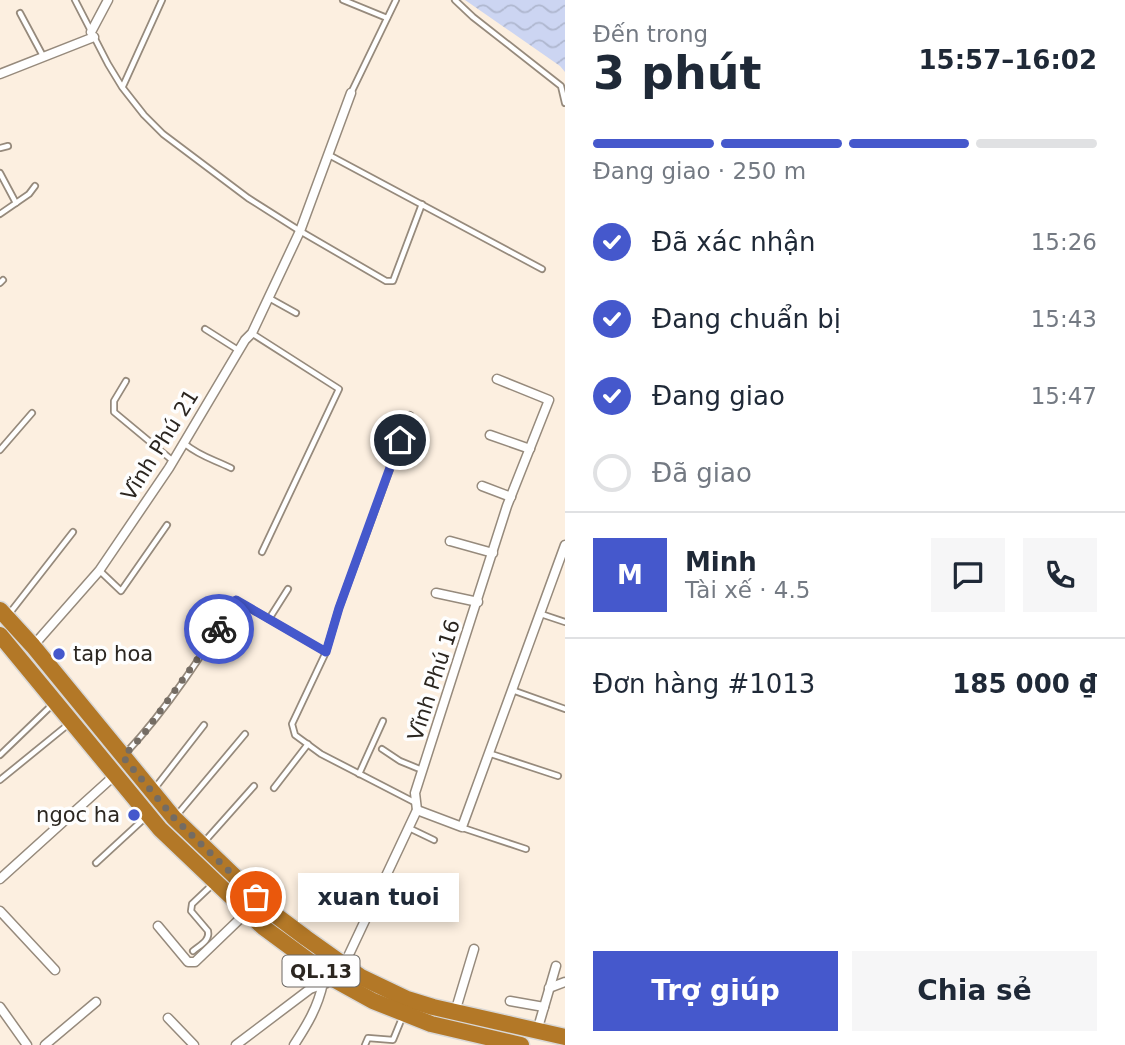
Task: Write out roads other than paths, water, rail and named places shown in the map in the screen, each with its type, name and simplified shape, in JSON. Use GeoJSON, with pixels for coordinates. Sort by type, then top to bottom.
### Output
{"type":"FeatureCollection","features":[{"type":"Feature","properties":{"kind":"highway","name":"QL.13"},"geometry":{"type":"LineString","coordinates":[[3,614],[33,646],[174,818],[274,914],[344,965],[385,990],[420,1003],[565,1037]]}},
{"type":"Feature","properties":{"kind":"highway","name":"QL.13"},"geometry":{"type":"LineString","coordinates":[[0,635],[160,829],[263,927],[329,982],[431,1024],[486,1041],[521,1045]]}},
{"type":"Feature","properties":{"kind":"highway"},"geometry":{"type":"LineString","coordinates":[[20,659],[33,646]]}},
{"type":"Feature","properties":{"kind":"street"},"geometry":{"type":"LineString","coordinates":[[0,74],[92,35],[108,0]]}},
{"type":"Feature","properties":{"kind":"street","name":"Vĩnh Phú 21"},"geometry":{"type":"LineString","coordinates":[[33,646],[99,570],[184,444],[239,350],[252,333],[300,231],[351,93]]}},
{"type":"Feature","properties":{"kind":"street","name":"Vĩnh Phú 16"},"geometry":{"type":"LineString","coordinates":[[344,965],[417,807],[415,793],[511,497],[549,400],[497,379]]}},
{"type":"Feature","properties":{"kind":"street"},"geometry":{"type":"LineString","coordinates":[[489,435],[530,449]]}},
{"type":"Feature","properties":{"kind":"street"},"geometry":{"type":"LineString","coordinates":[[482,486],[511,497]]}},
{"type":"Feature","properties":{"kind":"street"},"geometry":{"type":"LineString","coordinates":[[450,541],[493,553]]}},
{"type":"Feature","properties":{"kind":"street"},"geometry":{"type":"LineString","coordinates":[[417,807],[462,827],[565,545]]}},
{"type":"Feature","properties":{"kind":"street"},"geometry":{"type":"LineString","coordinates":[[436,593],[478,602]]}},
{"type":"Feature","properties":{"kind":"street"},"geometry":{"type":"LineString","coordinates":[[0,879],[115,775]]}},
{"type":"Feature","properties":{"kind":"street"},"geometry":{"type":"LineString","coordinates":[[0,911],[55,970]]}},
{"type":"Feature","properties":{"kind":"street"},"geometry":{"type":"LineString","coordinates":[[158,926],[188,962],[195,962],[247,912]]}},
{"type":"Feature","properties":{"kind":"street"},"geometry":{"type":"LineString","coordinates":[[455,1012],[474,949]]}},
{"type":"Feature","properties":{"kind":"street"},"geometry":{"type":"LineString","coordinates":[[537,1031],[556,966]]}},
{"type":"Feature","properties":{"kind":"street"},"geometry":{"type":"LineString","coordinates":[[236,1045],[310,989],[329,982]]}},
{"type":"Feature","properties":{"kind":"street"},"geometry":{"type":"LineString","coordinates":[[294,1045],[329,982]]}},
{"type":"Feature","properties":{"kind":"street"},"geometry":{"type":"LineString","coordinates":[[549,988],[565,982]]}},
{"type":"Feature","properties":{"kind":"street"},"geometry":{"type":"LineString","coordinates":[[510,1001],[544,1007]]}},
{"type":"Feature","properties":{"kind":"street"},"geometry":{"type":"LineString","coordinates":[[45,1045],[96,1002]]}},
{"type":"Feature","properties":{"kind":"street"},"geometry":{"type":"LineString","coordinates":[[0,1007],[4,1018],[27,1045]]}},
{"type":"Feature","properties":{"kind":"street"},"geometry":{"type":"LineString","coordinates":[[168,1018],[194,1045]]}},
{"type":"Feature","properties":{"kind":"lane"},"geometry":{"type":"LineString","coordinates":[[75,0],[122,87],[144,115],[163,134],[209,170],[300,231],[386,281],[393,281],[422,204]]}},
{"type":"Feature","properties":{"kind":"lane"},"geometry":{"type":"LineString","coordinates":[[122,87],[162,0]]}},
{"type":"Feature","properties":{"kind":"lane"},"geometry":{"type":"LineString","coordinates":[[343,0],[387,18]]}},
{"type":"Feature","properties":{"kind":"lane"},"geometry":{"type":"LineString","coordinates":[[351,93],[396,0]]}},
{"type":"Feature","properties":{"kind":"lane"},"geometry":{"type":"LineString","coordinates":[[455,0],[561,86],[565,103]]}},
{"type":"Feature","properties":{"kind":"lane"},"geometry":{"type":"LineString","coordinates":[[20,13],[44,57]]}},
{"type":"Feature","properties":{"kind":"lane"},"geometry":{"type":"LineString","coordinates":[[0,148],[8,146]]}},
{"type":"Feature","properties":{"kind":"lane"},"geometry":{"type":"LineString","coordinates":[[329,155],[542,269]]}},
{"type":"Feature","properties":{"kind":"lane"},"geometry":{"type":"LineString","coordinates":[[0,173],[16,203]]}},
{"type":"Feature","properties":{"kind":"lane"},"geometry":{"type":"LineString","coordinates":[[0,214],[36,186]]}},
{"type":"Feature","properties":{"kind":"lane"},"geometry":{"type":"LineString","coordinates":[[268,298],[296,313]]}},
{"type":"Feature","properties":{"kind":"lane"},"geometry":{"type":"LineString","coordinates":[[205,329],[239,350]]}},
{"type":"Feature","properties":{"kind":"lane"},"geometry":{"type":"LineString","coordinates":[[252,333],[339,389],[262,552]]}},
{"type":"Feature","properties":{"kind":"lane"},"geometry":{"type":"LineString","coordinates":[[126,381],[114,401],[114,412],[173,461]]}},
{"type":"Feature","properties":{"kind":"lane"},"geometry":{"type":"LineString","coordinates":[[0,450],[32,413]]}},
{"type":"Feature","properties":{"kind":"lane"},"geometry":{"type":"LineString","coordinates":[[410,415],[339,608],[326,652],[292,724],[295,735],[321,754],[417,807]]}},
{"type":"Feature","properties":{"kind":"lane"},"geometry":{"type":"LineString","coordinates":[[184,444],[201,457],[231,468]]}},
{"type":"Feature","properties":{"kind":"lane"},"geometry":{"type":"LineString","coordinates":[[99,570],[121,591],[167,525]]}},
{"type":"Feature","properties":{"kind":"lane"},"geometry":{"type":"LineString","coordinates":[[3,614],[73,532]]}},
{"type":"Feature","properties":{"kind":"lane"},"geometry":{"type":"LineString","coordinates":[[270,619],[288,589]]}},
{"type":"Feature","properties":{"kind":"lane"},"geometry":{"type":"LineString","coordinates":[[123,757],[143,735],[208,646],[239,594]]}},
{"type":"Feature","properties":{"kind":"lane"},"geometry":{"type":"LineString","coordinates":[[236,600],[326,652]]}},
{"type":"Feature","properties":{"kind":"lane"},"geometry":{"type":"LineString","coordinates":[[540,613],[565,622]]}},
{"type":"Feature","properties":{"kind":"lane"},"geometry":{"type":"LineString","coordinates":[[511,690],[565,709]]}},
{"type":"Feature","properties":{"kind":"lane"},"geometry":{"type":"LineString","coordinates":[[0,755],[54,703]]}},
{"type":"Feature","properties":{"kind":"lane"},"geometry":{"type":"LineString","coordinates":[[359,774],[383,721]]}},
{"type":"Feature","properties":{"kind":"lane"},"geometry":{"type":"LineString","coordinates":[[0,780],[71,722]]}},
{"type":"Feature","properties":{"kind":"lane"},"geometry":{"type":"LineString","coordinates":[[152,791],[204,725]]}},
{"type":"Feature","properties":{"kind":"lane"},"geometry":{"type":"LineString","coordinates":[[174,818],[245,734]]}},
{"type":"Feature","properties":{"kind":"lane"},"geometry":{"type":"LineString","coordinates":[[274,788],[308,744]]}},
{"type":"Feature","properties":{"kind":"lane"},"geometry":{"type":"LineString","coordinates":[[382,749],[400,761],[423,770]]}},
{"type":"Feature","properties":{"kind":"lane"},"geometry":{"type":"LineString","coordinates":[[488,753],[558,776]]}},
{"type":"Feature","properties":{"kind":"lane"},"geometry":{"type":"LineString","coordinates":[[202,845],[254,786]]}},
{"type":"Feature","properties":{"kind":"lane"},"geometry":{"type":"LineString","coordinates":[[96,863],[148,814]]}},
{"type":"Feature","properties":{"kind":"lane"},"geometry":{"type":"LineString","coordinates":[[462,827],[526,849]]}},
{"type":"Feature","properties":{"kind":"lane"},"geometry":{"type":"LineString","coordinates":[[409,828],[434,840]]}},
{"type":"Feature","properties":{"kind":"lane"},"geometry":{"type":"LineString","coordinates":[[193,951],[206,941],[209,935],[191,911],[192,904],[216,882]]}},
{"type":"Feature","properties":{"kind":"lane"},"geometry":{"type":"LineString","coordinates":[[393,1040],[404,1013]]}},
{"type":"Feature","properties":{"kind":"lane"},"geometry":{"type":"LineString","coordinates":[[365,1045],[368,1038],[393,1040],[398,1045]]}},
{"type":"Feature","properties":{"kind":"water"},"geometry":{"type":"Polygon","coordinates":[[[465,0],[565,0],[565,72],[560,66],[465,0]]]}},
{"type":"Feature","properties":{"kind":"place","name":"tap hoa"},"geometry":{"type":"Point","coordinates":[59,654]}},
{"type":"Feature","properties":{"kind":"place","name":"ngoc ha"},"geometry":{"type":"Point","coordinates":[134,815]}},
{"type":"Feature","properties":{"kind":"place","name":"xuan tuoi"},"geometry":{"type":"Point","coordinates":[256,897]}}]}
